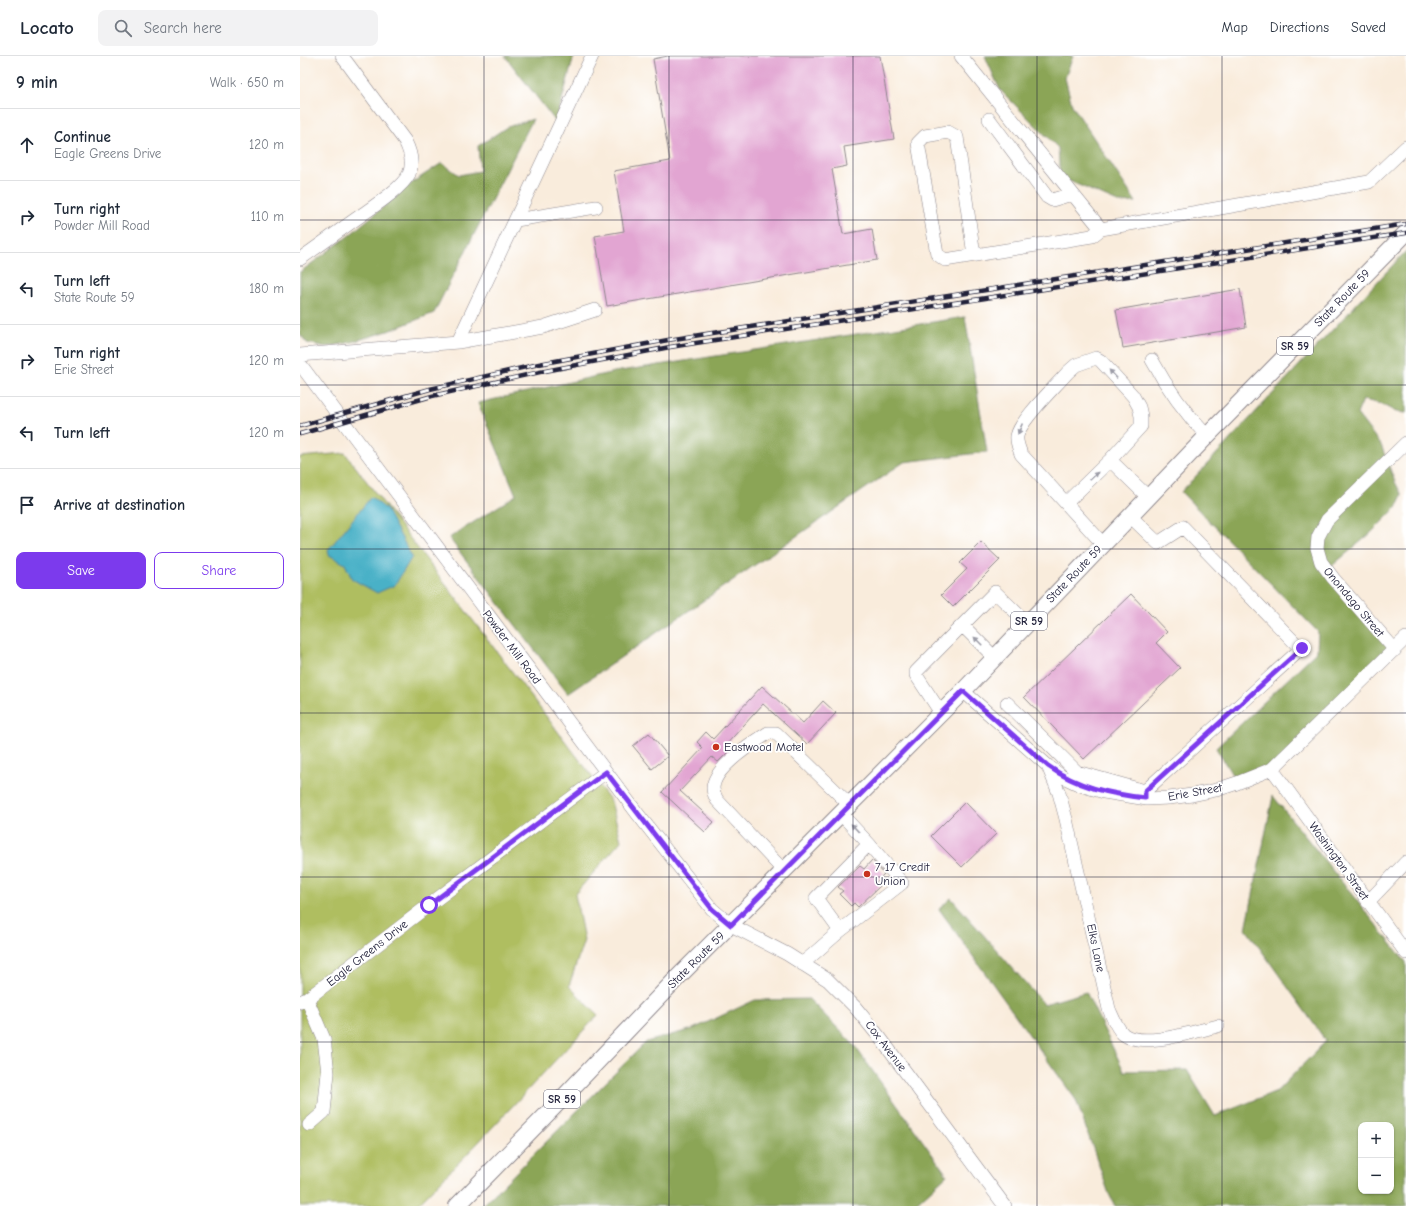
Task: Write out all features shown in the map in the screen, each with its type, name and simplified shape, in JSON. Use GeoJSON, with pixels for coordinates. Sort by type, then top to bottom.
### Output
{"type":"FeatureCollection","features":[{"type":"Feature","properties":{"kind":"main road","name":"State Route 59"},"geometry":{"type":"LineString","coordinates":[[456,1206],[675,981],[963,691],[1148,497],[1406,232]]}},
{"type":"Feature","properties":{"kind":"street"},"geometry":{"type":"LineString","coordinates":[[300,259],[382,201],[401,184],[411,169],[411,156],[405,141],[342,56]]}},
{"type":"Feature","properties":{"kind":"street"},"geometry":{"type":"LineString","coordinates":[[458,342],[592,56]]}},
{"type":"Feature","properties":{"kind":"street"},"geometry":{"type":"LineString","coordinates":[[961,56],[1101,229]]}},
{"type":"Feature","properties":{"kind":"street"},"geometry":{"type":"LineString","coordinates":[[989,119],[1047,197],[1052,200],[1072,194]]}},
{"type":"Feature","properties":{"kind":"street"},"geometry":{"type":"LineString","coordinates":[[974,255],[956,137],[948,132],[925,136],[918,143],[937,254],[945,260],[1092,236],[1101,229],[1369,182],[1406,147]]}},
{"type":"Feature","properties":{"kind":"street"},"geometry":{"type":"LineString","coordinates":[[516,220],[596,207]]}},
{"type":"Feature","properties":{"kind":"street"},"geometry":{"type":"LineString","coordinates":[[300,355],[458,342],[543,327],[595,310]]}},
{"type":"Feature","properties":{"kind":"street"},"geometry":{"type":"LineString","coordinates":[[1066,503],[1110,460],[1140,426],[1142,416],[1133,396],[1105,365],[1096,358],[1076,365],[1068,372],[1023,423],[1017,436],[1017,445],[1021,454],[1103,544]]}},
{"type":"Feature","properties":{"kind":"street"},"geometry":{"type":"LineString","coordinates":[[1152,360],[1179,404],[1207,436]]}},
{"type":"Feature","properties":{"kind":"street","name":"Powder Mill Road"},"geometry":{"type":"LineString","coordinates":[[300,364],[606,772],[712,909],[731,925]]}},
{"type":"Feature","properties":{"kind":"street","name":"Onondago Street"},"geometry":{"type":"LineString","coordinates":[[1395,650],[1333,578],[1321,562],[1317,548],[1318,537],[1328,520],[1406,443]]}},
{"type":"Feature","properties":{"kind":"street"},"geometry":{"type":"LineString","coordinates":[[1110,460],[1148,497]]}},
{"type":"Feature","properties":{"kind":"street"},"geometry":{"type":"LineString","coordinates":[[1007,702],[1077,772],[1145,795],[1302,648],[1183,527],[1158,543],[1130,516]]}},
{"type":"Feature","properties":{"kind":"street"},"geometry":{"type":"LineString","coordinates":[[941,713],[916,676],[916,672],[995,592],[1027,623]]}},
{"type":"Feature","properties":{"kind":"street"},"geometry":{"type":"LineString","coordinates":[[962,625],[994,657]]}},
{"type":"Feature","properties":{"kind":"street","name":"Erie Street"},"geometry":{"type":"LineString","coordinates":[[963,691],[1061,776],[1080,785],[1104,792],[1169,798],[1216,790],[1272,769],[1406,638]]}},
{"type":"Feature","properties":{"kind":"street"},"geometry":{"type":"LineString","coordinates":[[784,871],[717,800],[714,795],[713,788],[716,778],[725,766],[768,733],[776,733],[845,809],[869,844],[902,883],[840,931],[802,964]]}},
{"type":"Feature","properties":{"kind":"street","name":"Elks Lane"},"geometry":{"type":"LineString","coordinates":[[1048,766],[1066,819],[1109,1010],[1118,1027],[1124,1035],[1136,1039],[1166,1039],[1218,1026]]}},
{"type":"Feature","properties":{"kind":"street","name":"Washington Street"},"geometry":{"type":"LineString","coordinates":[[1272,769],[1406,953]]}},
{"type":"Feature","properties":{"kind":"street","name":"Eagle Greens Drive"},"geometry":{"type":"LineString","coordinates":[[304,1000],[606,772]]}},
{"type":"Feature","properties":{"kind":"street"},"geometry":{"type":"LineString","coordinates":[[840,931],[816,898],[869,844]]}},
{"type":"Feature","properties":{"kind":"street"},"geometry":{"type":"LineString","coordinates":[[1368,902],[1406,862]]}},
{"type":"Feature","properties":{"kind":"street","name":"Cox Avenue"},"geometry":{"type":"LineString","coordinates":[[731,925],[787,954],[828,980],[855,1007],[882,1039],[1005,1206]]}},
{"type":"Feature","properties":{"kind":"street"},"geometry":{"type":"LineString","coordinates":[[304,1000],[324,1039],[328,1073],[324,1112],[309,1125]]}},
{"type":"Feature","properties":{"kind":"green space"},"geometry":{"type":"Polygon","coordinates":[[[505,56],[574,56],[556,122],[505,56]]]}},
{"type":"Feature","properties":{"kind":"green space"},"geometry":{"type":"Polygon","coordinates":[[[985,56],[1073,56],[1065,78],[1072,105],[1136,202],[1120,203],[1060,177],[1058,148],[1000,90],[985,56]]]}},
{"type":"Feature","properties":{"kind":"green space"},"geometry":{"type":"Polygon","coordinates":[[[533,119],[434,313],[388,331],[352,342],[327,347],[307,343],[300,334],[300,272],[347,237],[413,182],[442,163],[459,175],[480,171],[478,146],[507,127],[533,119]]]}},
{"type":"Feature","properties":{"kind":"green space"},"geometry":{"type":"Polygon","coordinates":[[[1406,251],[1406,413],[1396,412],[1381,404],[1363,400],[1357,414],[1381,445],[1395,482],[1402,495],[1396,508],[1371,533],[1327,570],[1395,650],[1272,769],[1237,783],[1216,748],[1317,651],[1318,632],[1181,492],[1406,251]]]}},
{"type":"Feature","properties":{"kind":"green space"},"geometry":{"type":"Polygon","coordinates":[[[965,317],[987,452],[904,462],[568,694],[449,538],[516,495],[478,403],[614,372],[965,317]]]}},
{"type":"Feature","properties":{"kind":"green space"},"geometry":{"type":"Polygon","coordinates":[[[345,453],[611,801],[621,841],[575,894],[584,940],[569,986],[598,1015],[475,1146],[416,1206],[300,1206],[300,457],[345,453]]]}},
{"type":"Feature","properties":{"kind":"green space"},"geometry":{"type":"Polygon","coordinates":[[[1273,796],[1406,962],[1406,1206],[1115,1206],[1109,1194],[1076,1100],[939,909],[951,898],[1044,1004],[1086,992],[1124,1071],[1187,1070],[1215,1116],[1277,1091],[1326,1041],[1246,929],[1273,796]]]}},
{"type":"Feature","properties":{"kind":"green space"},"geometry":{"type":"Polygon","coordinates":[[[809,999],[854,1045],[947,1175],[913,1206],[482,1206],[646,1042],[693,1029],[755,1000],[809,999]]]}},
{"type":"Feature","properties":{"kind":"water"},"geometry":{"type":"Polygon","coordinates":[[[371,497],[386,509],[412,557],[395,585],[377,593],[352,579],[345,564],[329,555],[328,550],[371,497]]]}},
{"type":"Feature","properties":{"kind":"building"},"geometry":{"type":"Polygon","coordinates":[[[668,56],[880,56],[894,139],[844,147],[847,166],[832,169],[843,234],[872,229],[877,260],[607,306],[595,236],[624,231],[614,171],[670,161],[653,59],[668,56]]]}},
{"type":"Feature","properties":{"kind":"building"},"geometry":{"type":"Polygon","coordinates":[[[1240,289],[1246,327],[1123,348],[1116,310],[1240,289]]]}},
{"type":"Feature","properties":{"kind":"building"},"geometry":{"type":"Polygon","coordinates":[[[981,542],[1000,560],[953,607],[941,595],[967,569],[960,563],[981,542]]]}},
{"type":"Feature","properties":{"kind":"building"},"geometry":{"type":"Polygon","coordinates":[[[1131,594],[1167,632],[1156,643],[1180,668],[1084,759],[1024,697],[1131,594]]]}},
{"type":"Feature","properties":{"kind":"building"},"geometry":{"type":"Polygon","coordinates":[[[762,686],[803,723],[823,701],[836,713],[807,744],[763,704],[724,747],[729,751],[718,762],[712,757],[680,791],[714,822],[705,832],[662,792],[703,748],[697,742],[706,732],[713,739],[762,686]]]}},
{"type":"Feature","properties":{"kind":"building"},"geometry":{"type":"Polygon","coordinates":[[[649,733],[668,756],[652,769],[633,746],[649,733]]]}},
{"type":"Feature","properties":{"kind":"building"},"geometry":{"type":"Polygon","coordinates":[[[965,802],[996,834],[962,867],[931,836],[965,802]]]}},
{"type":"Feature","properties":{"kind":"building","name":"7 17 Credit Union"},"geometry":{"type":"Polygon","coordinates":[[[872,860],[884,874],[876,882],[880,886],[858,907],[854,903],[851,906],[839,894],[843,891],[838,887],[860,866],[864,869],[872,860]]]}},
{"type":"Feature","properties":{"kind":"railway"},"geometry":{"type":"LineString","coordinates":[[300,426],[430,389],[539,364],[668,340],[1406,224]]}},
{"type":"Feature","properties":{"kind":"railway"},"geometry":{"type":"LineString","coordinates":[[300,434],[432,396],[540,372],[670,347],[1406,233]]}},
{"type":"Feature","properties":{"kind":"place","name":"Eastwood Motel"},"geometry":{"type":"Point","coordinates":[716,747]}},
{"type":"Feature","properties":{"kind":"place","name":"7 17 Credit Union"},"geometry":{"type":"Point","coordinates":[867,874]}},
{"type":"Feature","properties":{"kind":"route"},"geometry":{"type":"LineString","coordinates":[[429,905],[606,772],[636,813],[712,909],[731,925],[840,813],[963,691],[1061,776],[1080,785],[1104,792],[1145,798],[1145,791],[1302,648]]}}]}
